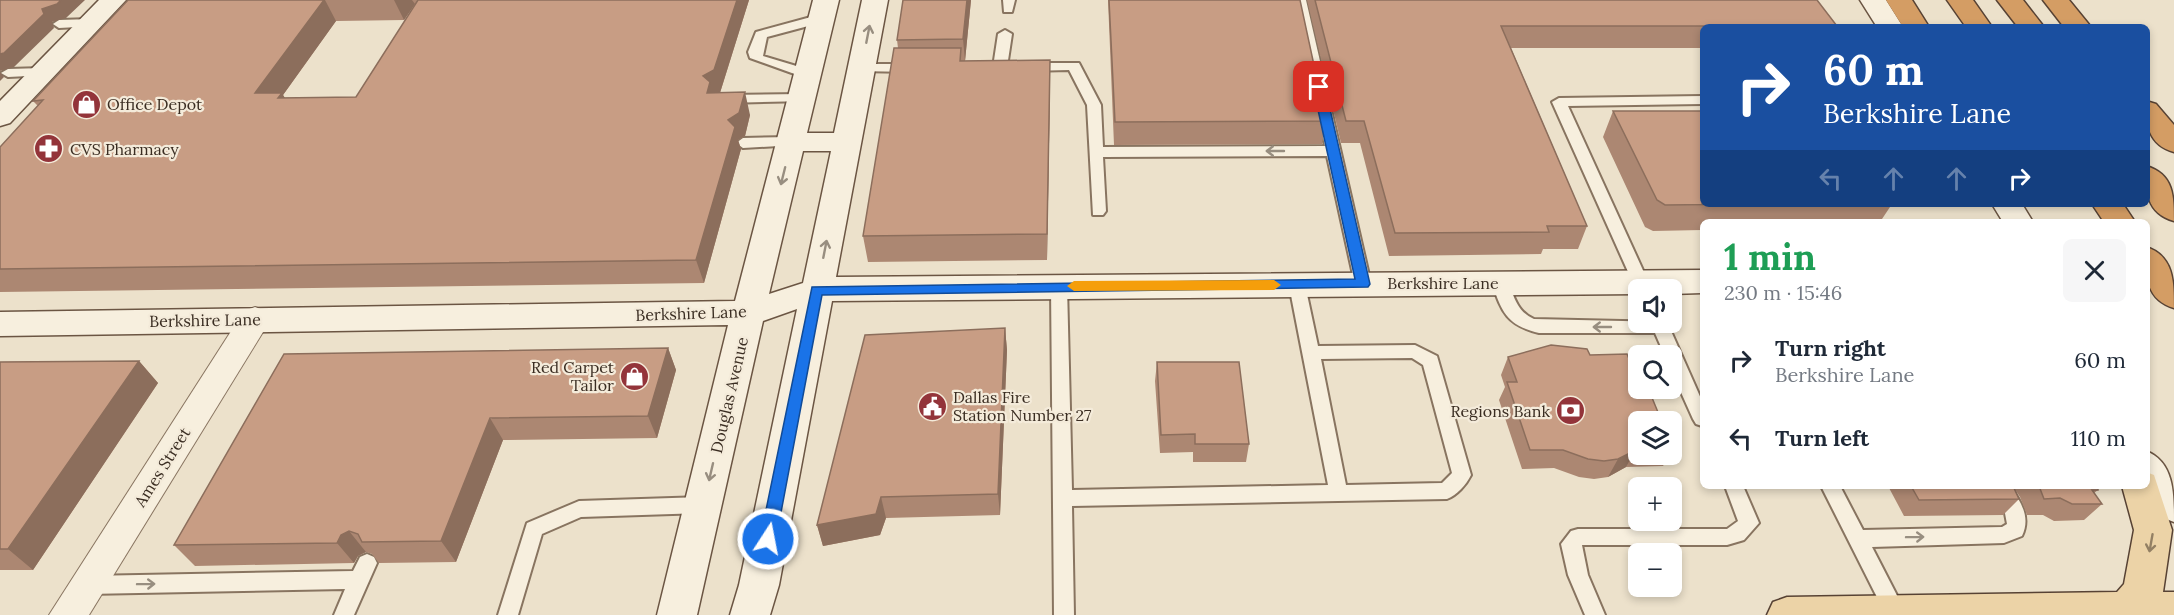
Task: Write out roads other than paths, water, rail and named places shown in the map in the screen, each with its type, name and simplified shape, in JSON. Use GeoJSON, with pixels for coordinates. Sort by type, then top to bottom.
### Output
{"type":"FeatureCollection","features":[{"type":"Feature","properties":{"kind":"highway"},"geometry":{"type":"LineString","coordinates":[[1899,0],[1914,24]]}},
{"type":"Feature","properties":{"kind":"highway"},"geometry":{"type":"LineString","coordinates":[[1960,0],[1977,24]]}},
{"type":"Feature","properties":{"kind":"highway"},"geometry":{"type":"LineString","coordinates":[[2010,0],[2029,24]]}},
{"type":"Feature","properties":{"kind":"highway"},"geometry":{"type":"LineString","coordinates":[[2056,0],[2076,24]]}},
{"type":"Feature","properties":{"kind":"highway"},"geometry":{"type":"LineString","coordinates":[[2150,115],[2174,143]]}},
{"type":"Feature","properties":{"kind":"highway"},"geometry":{"type":"LineString","coordinates":[[2150,181],[2174,211]]}},
{"type":"Feature","properties":{"kind":"highway"},"geometry":{"type":"LineString","coordinates":[[2150,263],[2174,296]]}},
{"type":"Feature","properties":{"kind":"main road"},"geometry":{"type":"LineString","coordinates":[[2126,611],[2142,592],[2153,530],[2142,489]]}},
{"type":"Feature","properties":{"kind":"main road"},"geometry":{"type":"LineString","coordinates":[[1787,615],[2174,610]]}},
{"type":"Feature","properties":{"kind":"street"},"geometry":{"type":"LineString","coordinates":[[3,111],[113,0]]}},
{"type":"Feature","properties":{"kind":"street","name":"Douglas Avenue"},"geometry":{"type":"LineString","coordinates":[[677,615],[791,142],[825,93],[862,68],[875,0]]}},
{"type":"Feature","properties":{"kind":"street"},"geometry":{"type":"LineString","coordinates":[[1873,0],[1888,24]]}},
{"type":"Feature","properties":{"kind":"street","name":"Douglas Avenue"},"geometry":{"type":"LineString","coordinates":[[750,615],[759,585],[846,142],[825,93],[824,9]]}},
{"type":"Feature","properties":{"kind":"street"},"geometry":{"type":"LineString","coordinates":[[791,142],[846,142]]}},
{"type":"Feature","properties":{"kind":"street","name":"Berkshire Lane"},"geometry":{"type":"LineString","coordinates":[[1682,283],[1700,282]]}},
{"type":"Feature","properties":{"kind":"street","name":"Berkshire Lane"},"geometry":{"type":"LineString","coordinates":[[0,324],[748,313],[817,290],[1500,283],[1628,286]]}},
{"type":"Feature","properties":{"kind":"street","name":"Ames Street"},"geometry":{"type":"LineString","coordinates":[[68,615],[255,319]]}},
{"type":"Feature","properties":{"kind":"street"},"geometry":{"type":"LineString","coordinates":[[2150,472],[2174,506]]}},
{"type":"Feature","properties":{"kind":"lane"},"geometry":{"type":"LineString","coordinates":[[1300,0],[1363,284]]}},
{"type":"Feature","properties":{"kind":"lane"},"geometry":{"type":"LineString","coordinates":[[824,9],[761,35],[755,52],[757,58],[825,93]]}},
{"type":"Feature","properties":{"kind":"lane"},"geometry":{"type":"LineString","coordinates":[[59,24],[91,23]]}},
{"type":"Feature","properties":{"kind":"lane"},"geometry":{"type":"LineString","coordinates":[[1005,34],[994,67],[1074,66],[1094,105],[1098,211]]}},
{"type":"Feature","properties":{"kind":"lane"},"geometry":{"type":"LineString","coordinates":[[862,68],[929,68]]}},
{"type":"Feature","properties":{"kind":"lane"},"geometry":{"type":"LineString","coordinates":[[8,73],[43,72]]}},
{"type":"Feature","properties":{"kind":"lane"},"geometry":{"type":"LineString","coordinates":[[718,99],[825,93]]}},
{"type":"Feature","properties":{"kind":"lane"},"geometry":{"type":"LineString","coordinates":[[1639,279],[1558,102],[1700,100]]}},
{"type":"Feature","properties":{"kind":"lane"},"geometry":{"type":"LineString","coordinates":[[743,143],[791,142]]}},
{"type":"Feature","properties":{"kind":"lane"},"geometry":{"type":"LineString","coordinates":[[1096,152],[1334,152]]}},
{"type":"Feature","properties":{"kind":"lane"},"geometry":{"type":"LineString","coordinates":[[1500,283],[1510,311],[1525,324],[1539,327],[1628,326]]}},
{"type":"Feature","properties":{"kind":"lane"},"geometry":{"type":"LineString","coordinates":[[1297,285],[1339,495]]}},
{"type":"Feature","properties":{"kind":"lane"},"geometry":{"type":"LineString","coordinates":[[1059,286],[1064,615]]}},
{"type":"Feature","properties":{"kind":"lane"},"geometry":{"type":"LineString","coordinates":[[1663,333],[1700,415]]}},
{"type":"Feature","properties":{"kind":"lane"},"geometry":{"type":"LineString","coordinates":[[1064,498],[1339,495],[1447,491],[1462,475],[1431,361],[1415,351],[1311,353]]}},
{"type":"Feature","properties":{"kind":"lane"},"geometry":{"type":"LineString","coordinates":[[1595,615],[1578,575],[1571,544],[1578,537],[1727,537],[1737,534],[1749,523],[1735,489]]}},
{"type":"Feature","properties":{"kind":"lane"},"geometry":{"type":"LineString","coordinates":[[1832,489],[1896,613]]}},
{"type":"Feature","properties":{"kind":"lane"},"geometry":{"type":"LineString","coordinates":[[1857,539],[2004,535],[2015,530],[2018,521],[2015,510],[2002,489]]}},
{"type":"Feature","properties":{"kind":"lane"},"geometry":{"type":"LineString","coordinates":[[508,615],[534,529],[579,509],[703,505]]}},
{"type":"Feature","properties":{"kind":"lane"},"geometry":{"type":"LineString","coordinates":[[87,585],[364,571],[344,615]]}},
{"type":"Feature","properties":{"kind":"place","name":"Office Depot"},"geometry":{"type":"Point","coordinates":[86,104]}},
{"type":"Feature","properties":{"kind":"place","name":"CVS Pharmacy"},"geometry":{"type":"Point","coordinates":[49,149]}},
{"type":"Feature","properties":{"kind":"place","name":"Red Carpet Tailor"},"geometry":{"type":"Point","coordinates":[635,376]}},
{"type":"Feature","properties":{"kind":"place","name":"Dallas Fire Station Number 27"},"geometry":{"type":"Point","coordinates":[932,406]}},
{"type":"Feature","properties":{"kind":"place","name":"Regions Bank"},"geometry":{"type":"Point","coordinates":[1571,411]}}]}
